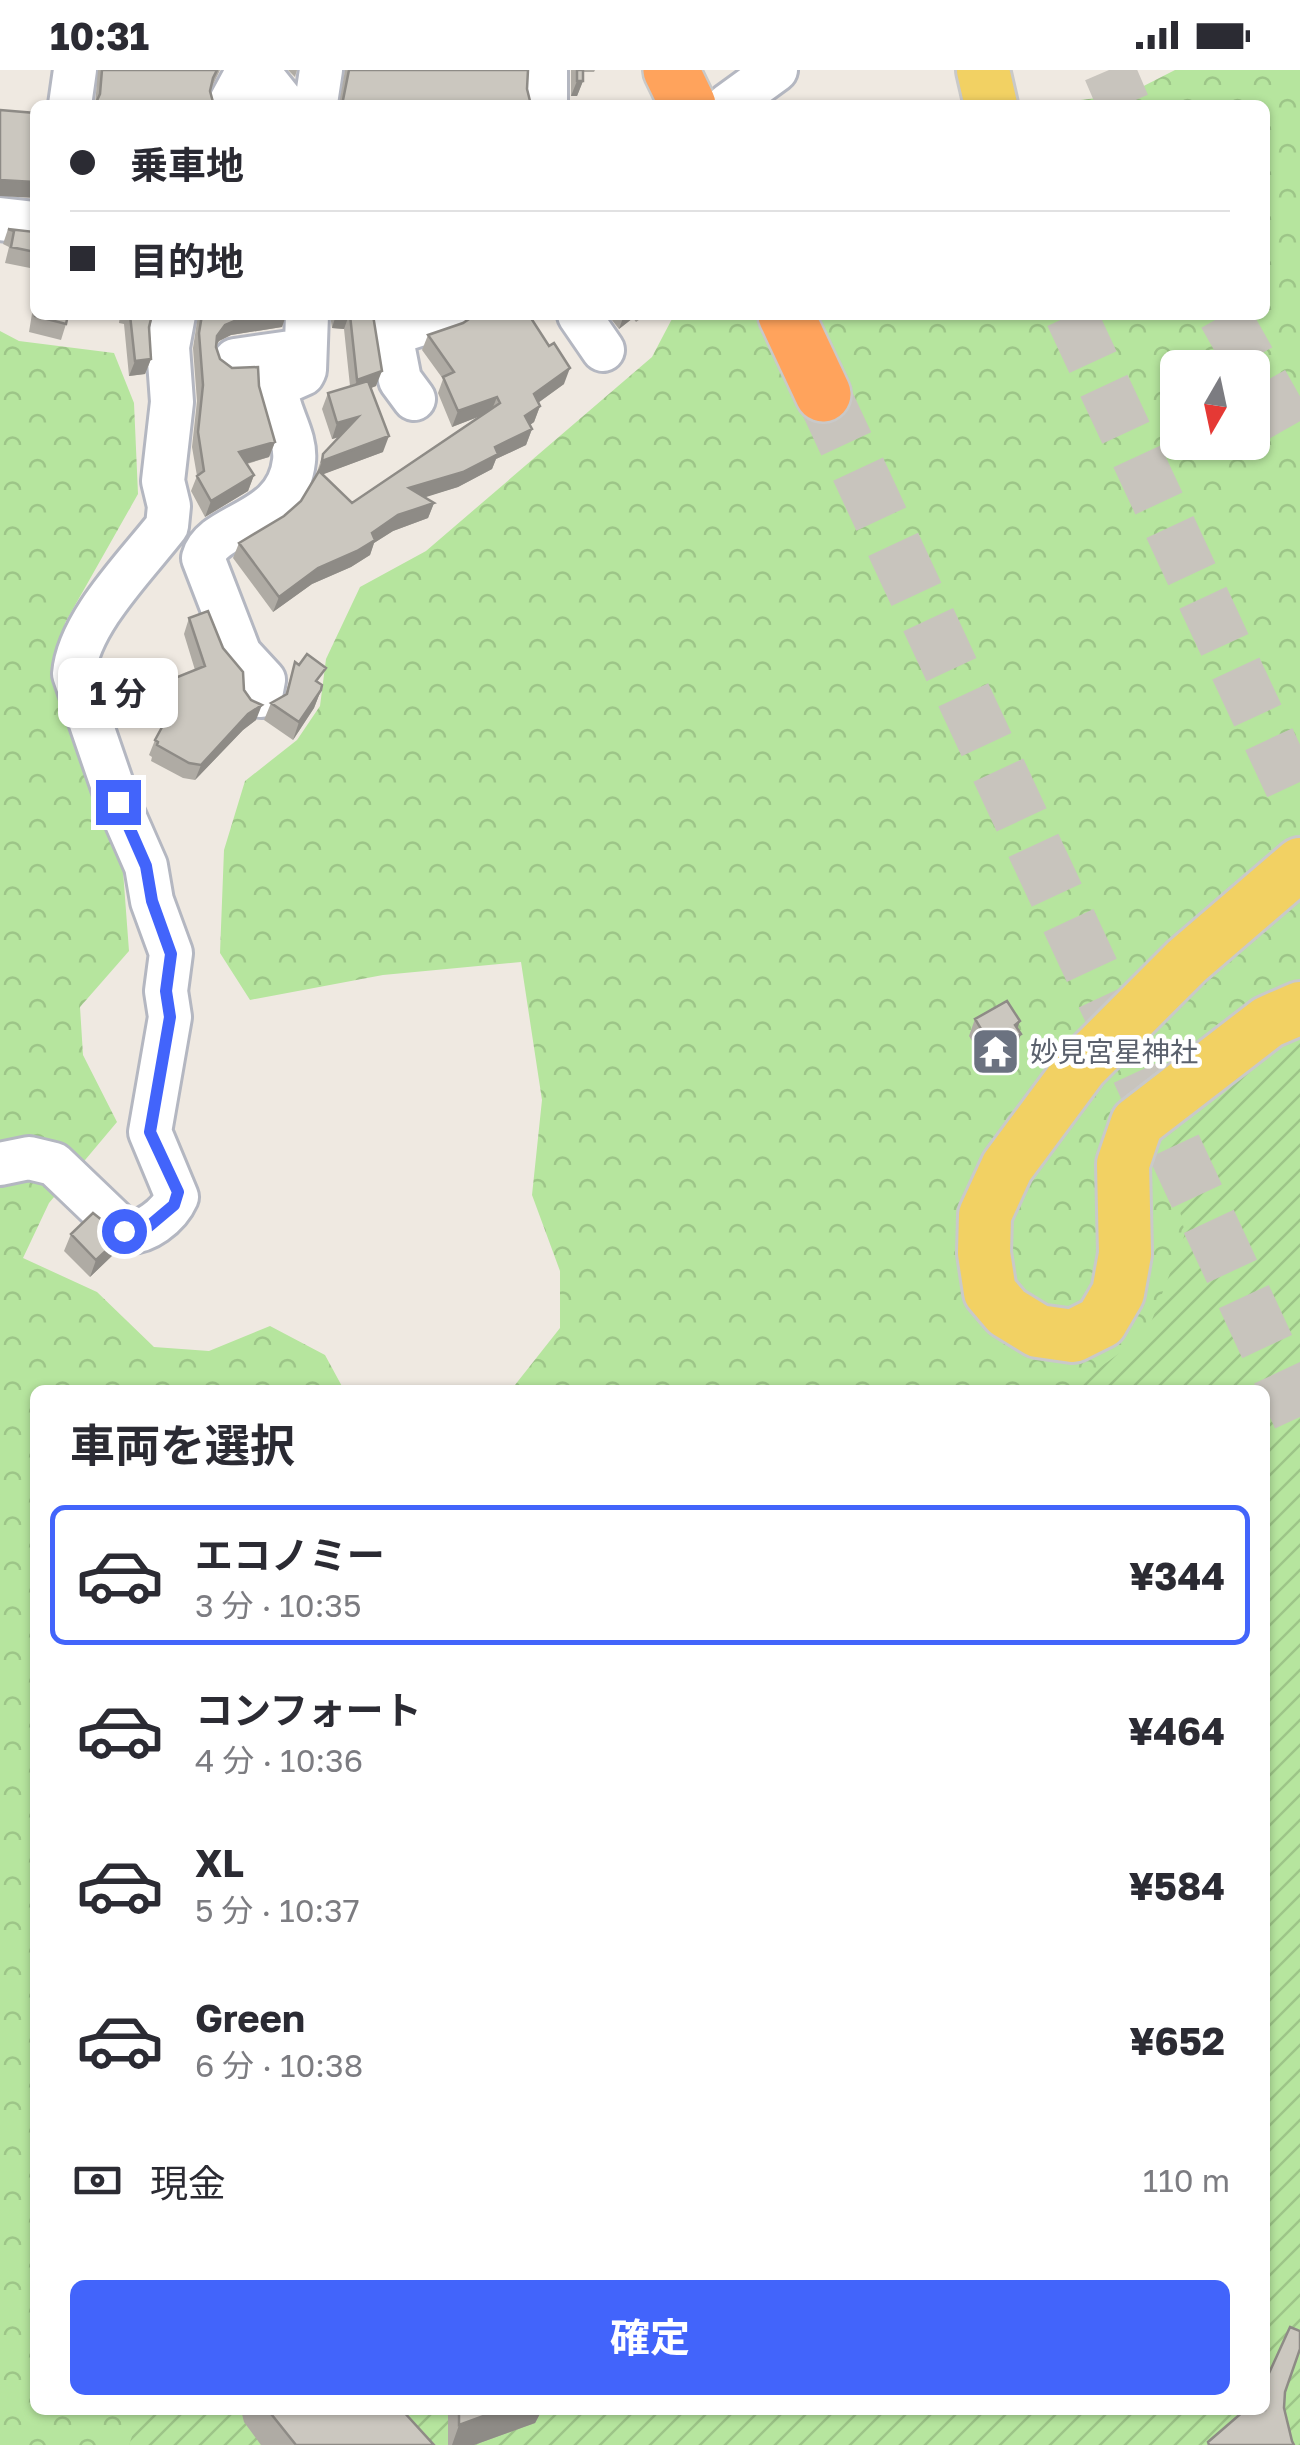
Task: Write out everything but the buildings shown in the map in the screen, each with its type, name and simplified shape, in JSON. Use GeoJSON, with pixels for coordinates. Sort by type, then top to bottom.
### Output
{"type":"FeatureCollection","features":[{"type":"Feature","properties":{"kind":"highway"},"geometry":{"type":"LineString","coordinates":[[671,70],[686,100]]}},
{"type":"Feature","properties":{"kind":"highway"},"geometry":{"type":"LineString","coordinates":[[788,320],[823,394]]}},
{"type":"Feature","properties":{"kind":"main road"},"geometry":{"type":"LineString","coordinates":[[983,70],[991,100]]}},
{"type":"Feature","properties":{"kind":"main road"},"geometry":{"type":"LineString","coordinates":[[1300,864],[1186,961],[1082,1066],[1006,1167],[985,1215],[984,1253],[990,1292],[1007,1312],[1038,1331],[1074,1336],[1102,1322],[1118,1292],[1124,1254],[1123,1164],[1137,1123],[1268,1022],[1300,1008]]}},
{"type":"Feature","properties":{"kind":"street"},"geometry":{"type":"LineString","coordinates":[[71,100],[75,70]]}},
{"type":"Feature","properties":{"kind":"street"},"geometry":{"type":"LineString","coordinates":[[232,100],[248,70]]}},
{"type":"Feature","properties":{"kind":"street"},"geometry":{"type":"LineString","coordinates":[[257,70],[308,93]]}},
{"type":"Feature","properties":{"kind":"street"},"geometry":{"type":"LineString","coordinates":[[546,70],[546,100]]}},
{"type":"Feature","properties":{"kind":"street"},"geometry":{"type":"LineString","coordinates":[[735,100],[776,70]]}},
{"type":"Feature","properties":{"kind":"street"},"geometry":{"type":"LineString","coordinates":[[0,219],[30,222]]}},
{"type":"Feature","properties":{"kind":"street"},"geometry":{"type":"LineString","coordinates":[[0,1164],[29,1158],[54,1164],[124,1231],[134,1233],[142,1232],[178,1197],[150,1132],[170,1017],[166,991],[171,954],[152,901],[146,866],[118,802],[74,674],[75,656],[100,612],[167,526],[170,516],[163,481],[172,402],[168,347],[173,320]]}},
{"type":"Feature","properties":{"kind":"street"},"geometry":{"type":"LineString","coordinates":[[414,400],[408,386],[400,380],[390,324],[417,320]]}},
{"type":"Feature","properties":{"kind":"street"},"geometry":{"type":"LineString","coordinates":[[582,320],[603,350]]}},
{"type":"Feature","properties":{"kind":"street"},"geometry":{"type":"LineString","coordinates":[[235,360],[306,333],[303,374],[276,386],[276,398],[295,456],[294,467],[279,499],[210,544],[203,558],[240,654],[264,680],[261,696]]}},
{"type":"Feature","properties":{"kind":"green space"},"geometry":{"type":"Polygon","coordinates":[[[1175,70],[1300,70],[1300,1436],[1270,1397],[1270,1385],[515,1385],[560,1328],[560,1271],[532,1195],[542,1100],[521,962],[383,975],[250,1000],[220,953],[224,850],[245,781],[297,740],[320,706],[326,659],[360,587],[426,551],[652,357],[671,320],[1270,320],[1270,100],[1081,100],[1128,94],[1175,70]]]}},
{"type":"Feature","properties":{"kind":"green space"},"geometry":{"type":"Polygon","coordinates":[[[0,331],[19,341],[114,353],[134,403],[138,494],[65,623],[58,706],[95,774],[121,844],[129,951],[80,1007],[83,1055],[117,1122],[49,1203],[23,1258],[97,1292],[154,1347],[209,1351],[270,1326],[325,1355],[341,1385],[30,1385],[30,2415],[238,2415],[253,2445],[0,2445],[0,331]]]}},
{"type":"Feature","properties":{"kind":"green space"},"geometry":{"type":"Polygon","coordinates":[[[1300,1030],[1300,2445],[129,2445],[139,2415],[1270,2415],[1270,1385],[1076,1385],[1147,1333],[1185,1234],[1161,1123],[1300,1030]]]}},
{"type":"Feature","properties":{"kind":"tunnel"},"geometry":{"type":"LineString","coordinates":[[1109,70],[1122,100]]}},
{"type":"Feature","properties":{"kind":"tunnel"},"geometry":{"type":"LineString","coordinates":[[1073,320],[1300,806]]}},
{"type":"Feature","properties":{"kind":"tunnel"},"geometry":{"type":"LineString","coordinates":[[1227,320],[1300,449]]}},
{"type":"Feature","properties":{"kind":"tunnel"},"geometry":{"type":"LineString","coordinates":[[823,394],[1300,1417]]}},
{"type":"Feature","properties":{"kind":"place","name":"妙見宮星神社"},"geometry":{"type":"Point","coordinates":[995,1052]}},
{"type":"Feature","properties":{"kind":"route"},"geometry":{"type":"LineString","coordinates":[[118,802],[146,866],[152,901],[171,954],[166,991],[170,1017],[150,1132],[178,1192],[174,1205],[142,1232],[124,1231]]}}]}
